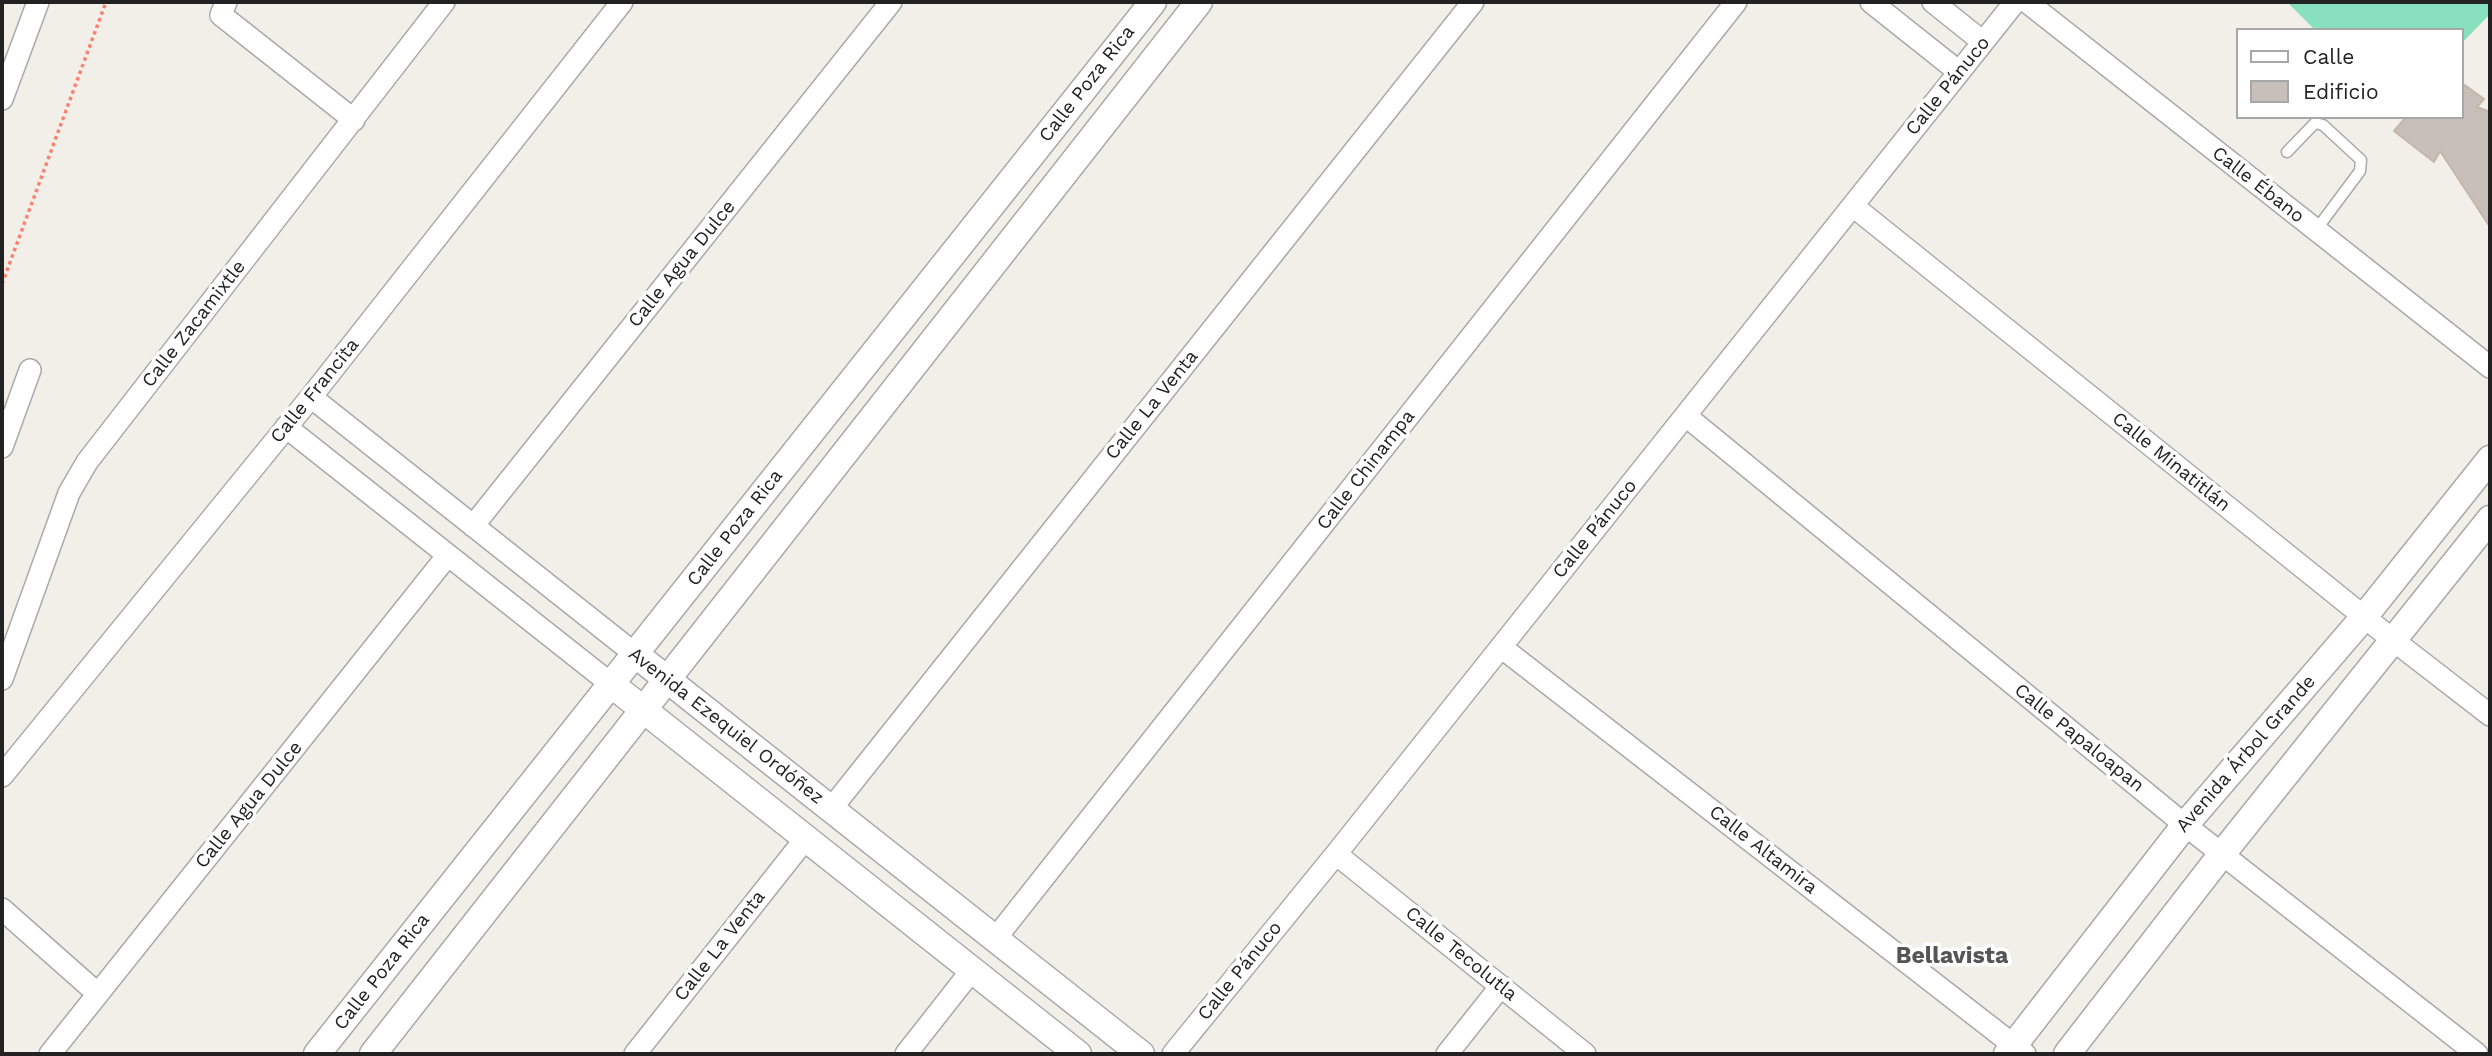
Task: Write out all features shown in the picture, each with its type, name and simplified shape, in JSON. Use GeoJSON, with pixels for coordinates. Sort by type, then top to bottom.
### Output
{"type":"FeatureCollection","features":[{"type":"Feature","properties":{"kind":"street"},"geometry":{"type":"LineString","coordinates":[[2,100],[38,2]]}},
{"type":"Feature","properties":{"kind":"street","name":"Calle Zacamixtle"},"geometry":{"type":"LineString","coordinates":[[2,679],[69,493],[87,462],[443,2]]}},
{"type":"Feature","properties":{"kind":"street","name":"Calle Francita"},"geometry":{"type":"LineString","coordinates":[[2,776],[311,397],[622,2]]}},
{"type":"Feature","properties":{"kind":"street","name":"Calle Agua Dulce"},"geometry":{"type":"LineString","coordinates":[[473,526],[891,2]]}},
{"type":"Feature","properties":{"kind":"street","name":"Calle Poza Rica"},"geometry":{"type":"LineString","coordinates":[[317,1054],[1153,2]]}},
{"type":"Feature","properties":{"kind":"street","name":"Calle Poza Rica"},"geometry":{"type":"LineString","coordinates":[[373,1054],[1199,2]]}},
{"type":"Feature","properties":{"kind":"street","name":"Calle La Venta"},"geometry":{"type":"LineString","coordinates":[[831,809],[1473,2]]}},
{"type":"Feature","properties":{"kind":"street","name":"Calle Chinampa"},"geometry":{"type":"LineString","coordinates":[[995,939],[1736,2]]}},
{"type":"Feature","properties":{"kind":"street"},"geometry":{"type":"LineString","coordinates":[[1871,2],[1959,72]]}},
{"type":"Feature","properties":{"kind":"street"},"geometry":{"type":"LineString","coordinates":[[1933,2],[1983,42]]}},
{"type":"Feature","properties":{"kind":"street","name":"Calle Pánuco"},"geometry":{"type":"LineString","coordinates":[[1173,1054],[1336,854],[2015,2]]}},
{"type":"Feature","properties":{"kind":"street","name":"Calle Ébano"},"geometry":{"type":"LineString","coordinates":[[2027,2],[2490,367]]}},
{"type":"Feature","properties":{"kind":"street"},"geometry":{"type":"LineString","coordinates":[[224,8],[354,120]]}},
{"type":"Feature","properties":{"kind":"street"},"geometry":{"type":"LineString","coordinates":[[1046,136],[1064,144],[1074,161]]}},
{"type":"Feature","properties":{"kind":"street"},"geometry":{"type":"LineString","coordinates":[[1000,195],[1009,213],[1026,222]]}},
{"type":"Feature","properties":{"kind":"street","name":"Calle Minatitlán"},"geometry":{"type":"LineString","coordinates":[[1853,206],[2490,715]]}},
{"type":"Feature","properties":{"kind":"street"},"geometry":{"type":"LineString","coordinates":[[2,447],[30,370]]}},
{"type":"Feature","properties":{"kind":"street","name":"Avenida Ezequiel Ordóñez"},"geometry":{"type":"LineString","coordinates":[[311,397],[1141,1054]]}},
{"type":"Feature","properties":{"kind":"street","name":"Calle Papaloapan"},"geometry":{"type":"LineString","coordinates":[[1686,415],[2185,825],[2477,1054]]}},
{"type":"Feature","properties":{"kind":"street","name":"Avenida Ezequiel Ordóñez"},"geometry":{"type":"LineString","coordinates":[[286,427],[1078,1054]]}},
{"type":"Feature","properties":{"kind":"street","name":"Avenida Árbol Grande"},"geometry":{"type":"LineString","coordinates":[[2015,1051],[2185,825],[2364,617],[2490,459]]}},
{"type":"Feature","properties":{"kind":"street","name":"Avenida Árbol Grande"},"geometry":{"type":"LineString","coordinates":[[2067,1054],[2222,854],[2490,519]]}},
{"type":"Feature","properties":{"kind":"street","name":"Calle Agua Dulce"},"geometry":{"type":"LineString","coordinates":[[50,1054],[448,555]]}},
{"type":"Feature","properties":{"kind":"street","name":"Calle Altamira"},"geometry":{"type":"LineString","coordinates":[[1501,647],[2015,1051]]}},
{"type":"Feature","properties":{"kind":"street","name":"Calle La Venta"},"geometry":{"type":"LineString","coordinates":[[635,1054],[806,838]]}},
{"type":"Feature","properties":{"kind":"street","name":"Calle Tecolutla"},"geometry":{"type":"LineString","coordinates":[[1336,854],[1585,1054]]}},
{"type":"Feature","properties":{"kind":"street"},"geometry":{"type":"LineString","coordinates":[[2,909],[98,994]]}},
{"type":"Feature","properties":{"kind":"street"},"geometry":{"type":"LineString","coordinates":[[906,1054],[972,970]]}},
{"type":"Feature","properties":{"kind":"street"},"geometry":{"type":"LineString","coordinates":[[1447,1054],[1501,986]]}},
{"type":"Feature","properties":{"kind":"lane"},"geometry":{"type":"LineString","coordinates":[[2287,152],[2315,122],[2323,125],[2361,160],[2360,171],[2316,230]]}},
{"type":"Feature","properties":{"kind":"path"},"geometry":{"type":"LineString","coordinates":[[2,284],[106,2]]}},
{"type":"Feature","properties":{"kind":"green space"},"geometry":{"type":"Polygon","coordinates":[[[2287,2],[2490,2],[2490,14],[2464,41],[2464,28],[2313,28],[2287,2]]]}},
{"type":"Feature","properties":{"kind":"building"},"geometry":{"type":"Polygon","coordinates":[[[2464,84],[2484,99],[2477,107],[2490,112],[2490,227],[2440,151],[2434,162],[2394,131],[2404,119],[2464,119],[2464,84]]]}},
{"type":"Feature","properties":{"kind":"district","name":"Bellavista"},"geometry":{"type":"Point","coordinates":[1952,956]}}]}
